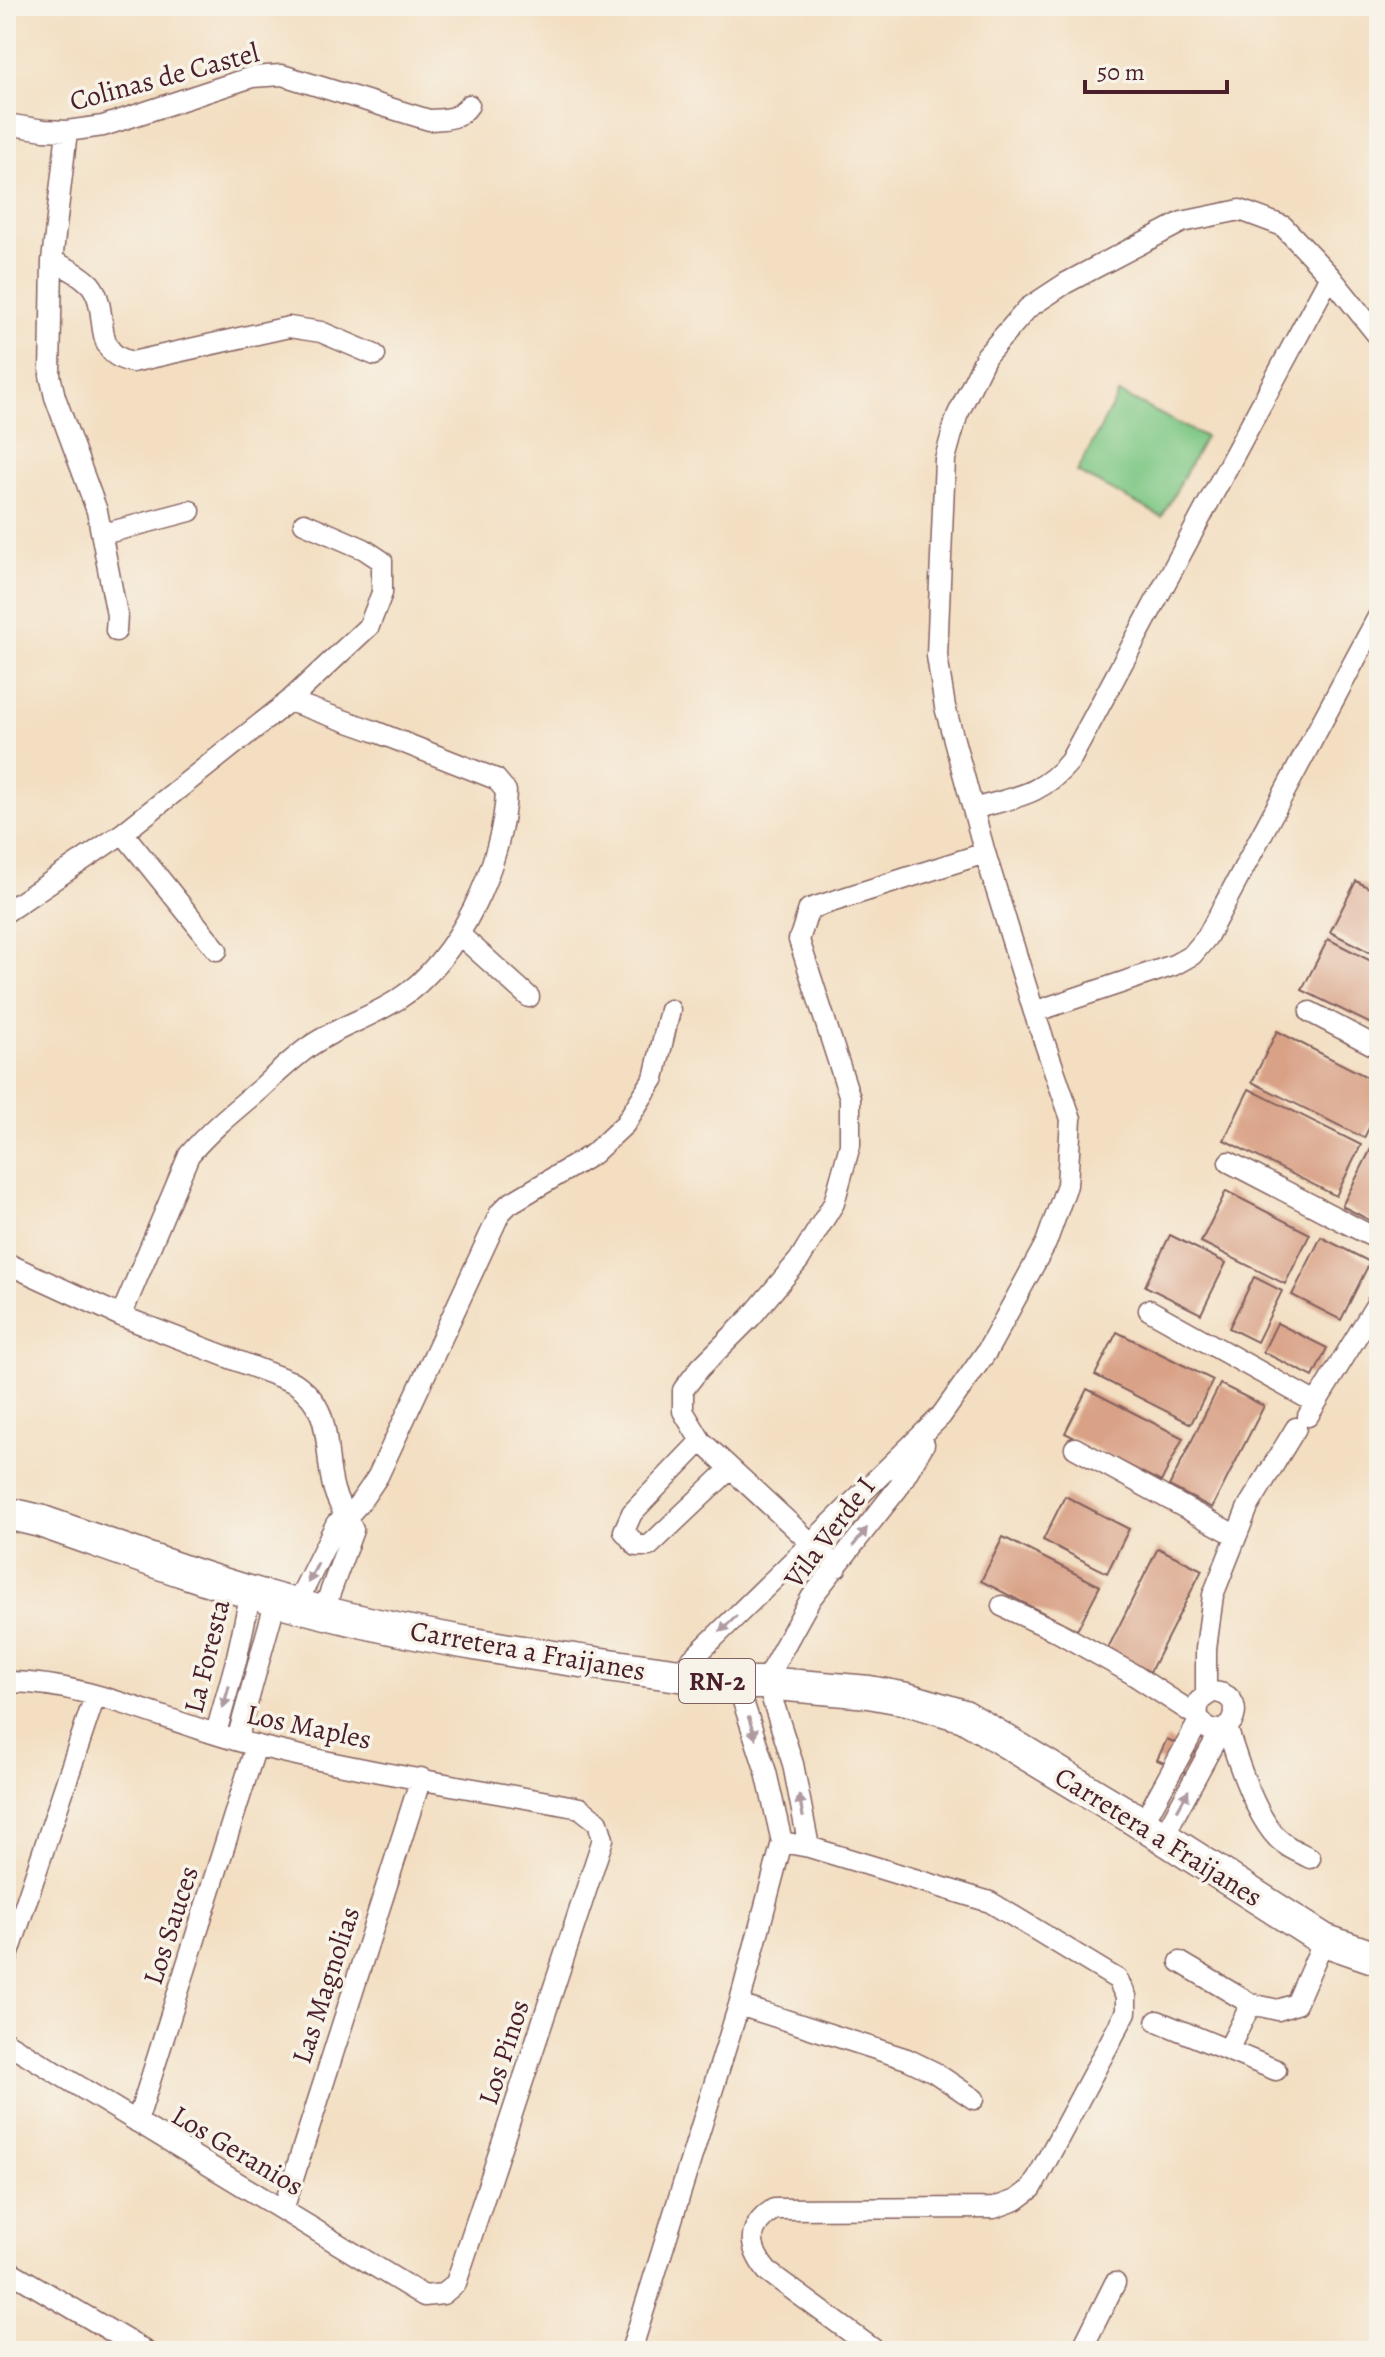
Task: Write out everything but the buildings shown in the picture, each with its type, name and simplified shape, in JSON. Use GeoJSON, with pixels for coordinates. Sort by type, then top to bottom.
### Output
{"type":"FeatureCollection","features":[{"type":"Feature","properties":{"kind":"main road","name":"Carretera a Fraijanes"},"geometry":{"type":"LineString","coordinates":[[6,1513],[40,1521],[286,1602],[563,1660],[676,1675],[869,1692],[907,1699],[964,1716],[1324,1940],[1379,1959]]}},
{"type":"Feature","properties":{"kind":"street","name":"Colinas de Castel"},"geometry":{"type":"LineString","coordinates":[[6,124],[67,131],[103,126],[252,77],[282,75],[429,120],[450,119],[463,113],[469,105]]}},
{"type":"Feature","properties":{"kind":"street"},"geometry":{"type":"LineString","coordinates":[[67,131],[52,261],[50,375],[103,534],[117,615],[116,631]]}},
{"type":"Feature","properties":{"kind":"street"},"geometry":{"type":"LineString","coordinates":[[676,1675],[941,1416],[987,1351],[1046,1243],[1067,1185],[1071,1119],[985,853],[945,707],[937,656],[945,459],[957,416],[986,356],[1028,308],[1066,283],[1182,222],[1240,210],[1283,226],[1330,276],[1379,337]]}},
{"type":"Feature","properties":{"kind":"street"},"geometry":{"type":"LineString","coordinates":[[52,261],[77,273],[92,286],[106,345],[112,354],[121,359],[132,362],[289,327],[321,332],[375,355]]}},
{"type":"Feature","properties":{"kind":"street"},"geometry":{"type":"LineString","coordinates":[[973,809],[1037,791],[1070,761],[1330,276]]}},
{"type":"Feature","properties":{"kind":"street"},"geometry":{"type":"LineString","coordinates":[[103,534],[190,511]]}},
{"type":"Feature","properties":{"kind":"street"},"geometry":{"type":"LineString","coordinates":[[6,912],[123,833],[289,701],[369,626],[382,593],[382,561],[364,549],[304,523]]}},
{"type":"Feature","properties":{"kind":"street"},"geometry":{"type":"LineString","coordinates":[[1034,1012],[1174,965],[1192,955],[1207,937],[1379,615]]}},
{"type":"Feature","properties":{"kind":"street"},"geometry":{"type":"LineString","coordinates":[[121,1316],[189,1155],[205,1136],[307,1048],[342,1026],[398,1000],[418,983],[460,935],[477,906],[487,877],[506,807],[506,791],[496,779],[289,701]]}},
{"type":"Feature","properties":{"kind":"street"},"geometry":{"type":"LineString","coordinates":[[123,833],[217,950]]}},
{"type":"Feature","properties":{"kind":"street"},"geometry":{"type":"LineString","coordinates":[[837,1567],[701,1441],[683,1411],[683,1390],[799,1260],[834,1203],[850,1145],[850,1098],[799,940],[809,909],[985,853]]}},
{"type":"Feature","properties":{"kind":"street"},"geometry":{"type":"LineString","coordinates":[[460,935],[529,997]]}},
{"type":"Feature","properties":{"kind":"street"},"geometry":{"type":"LineString","coordinates":[[347,1518],[378,1476],[500,1213],[509,1204],[593,1154],[625,1124],[654,1078],[670,1010]]}},
{"type":"Feature","properties":{"kind":"street"},"geometry":{"type":"LineString","coordinates":[[1310,1012],[1379,1048]]}},
{"type":"Feature","properties":{"kind":"street"},"geometry":{"type":"LineString","coordinates":[[1229,1162],[1379,1240]]}},
{"type":"Feature","properties":{"kind":"street"},"geometry":{"type":"LineString","coordinates":[[6,1263],[121,1316],[295,1383],[312,1395],[323,1419],[334,1491],[353,1530],[286,1602]]}},
{"type":"Feature","properties":{"kind":"street"},"geometry":{"type":"LineString","coordinates":[[1152,1831],[1198,1719],[1197,1705],[1206,1694],[1206,1649],[1213,1595],[1235,1535],[1248,1507],[1379,1300]]}},
{"type":"Feature","properties":{"kind":"street"},"geometry":{"type":"LineString","coordinates":[[1149,1310],[1307,1416]]}},
{"type":"Feature","properties":{"kind":"street","name":"Vila Verde I"},"geometry":{"type":"LineString","coordinates":[[756,1683],[811,1598],[898,1488],[941,1416]]}},
{"type":"Feature","properties":{"kind":"street"},"geometry":{"type":"LineString","coordinates":[[701,1441],[632,1513],[624,1531],[637,1546],[649,1546],[729,1470]]}},
{"type":"Feature","properties":{"kind":"street"},"geometry":{"type":"LineString","coordinates":[[1075,1448],[1235,1535]]}},
{"type":"Feature","properties":{"kind":"street","name":"La Foresta"},"geometry":{"type":"LineString","coordinates":[[216,1733],[236,1661],[286,1602]]}},
{"type":"Feature","properties":{"kind":"street","name":"La Foresta"},"geometry":{"type":"LineString","coordinates":[[247,1743],[286,1602]]}},
{"type":"Feature","properties":{"kind":"street"},"geometry":{"type":"LineString","coordinates":[[1002,1606],[1109,1660],[1198,1719],[1208,1729],[1224,1728]]}},
{"type":"Feature","properties":{"kind":"street","name":"Los Maples"},"geometry":{"type":"LineString","coordinates":[[6,1682],[30,1681],[95,1696],[247,1743],[580,1808],[598,1822]]}},
{"type":"Feature","properties":{"kind":"street"},"geometry":{"type":"LineString","coordinates":[[631,2351],[739,2005],[782,1842],[766,1772],[756,1683]]}},
{"type":"Feature","properties":{"kind":"street"},"geometry":{"type":"LineString","coordinates":[[756,1683],[793,1764],[809,1847]]}},
{"type":"Feature","properties":{"kind":"street"},"geometry":{"type":"LineString","coordinates":[[1152,1831],[1234,1716],[1234,1704],[1225,1694],[1206,1694]]}},
{"type":"Feature","properties":{"kind":"street"},"geometry":{"type":"LineString","coordinates":[[6,1962],[95,1696]]}},
{"type":"Feature","properties":{"kind":"street"},"geometry":{"type":"LineString","coordinates":[[1224,1728],[1265,1820],[1280,1841],[1310,1858]]}},
{"type":"Feature","properties":{"kind":"street","name":"Los Sauces"},"geometry":{"type":"LineString","coordinates":[[137,2122],[247,1743]]}},
{"type":"Feature","properties":{"kind":"street","name":"Las Magnolias"},"geometry":{"type":"LineString","coordinates":[[283,2210],[421,1778]]}},
{"type":"Feature","properties":{"kind":"street","name":"Los Pinos"},"geometry":{"type":"LineString","coordinates":[[443,2294],[456,2283],[603,1839],[598,1822]]}},
{"type":"Feature","properties":{"kind":"street"},"geometry":{"type":"LineString","coordinates":[[782,1842],[809,1847],[990,1902],[1117,1979],[1126,1996],[1126,2012],[1032,2188],[1016,2200],[994,2208],[774,2209],[762,2217],[754,2229],[751,2245],[767,2271],[876,2351]]}},
{"type":"Feature","properties":{"kind":"street"},"geometry":{"type":"LineString","coordinates":[[1180,1962],[1251,2004],[1278,2010],[1296,2004],[1324,1940]]}},
{"type":"Feature","properties":{"kind":"street"},"geometry":{"type":"LineString","coordinates":[[1228,2050],[1251,2004]]}},
{"type":"Feature","properties":{"kind":"street"},"geometry":{"type":"LineString","coordinates":[[739,2005],[907,2059],[934,2072],[974,2099]]}},
{"type":"Feature","properties":{"kind":"street"},"geometry":{"type":"LineString","coordinates":[[1157,2021],[1276,2070]]}},
{"type":"Feature","properties":{"kind":"street","name":"Los Geranios"},"geometry":{"type":"LineString","coordinates":[[6,2042],[424,2296],[443,2294]]}},
{"type":"Feature","properties":{"kind":"street"},"geometry":{"type":"LineString","coordinates":[[6,2269],[145,2351]]}},
{"type":"Feature","properties":{"kind":"street"},"geometry":{"type":"LineString","coordinates":[[1081,2351],[1115,2283]]}},
{"type":"Feature","properties":{"kind":"green space"},"geometry":{"type":"Polygon","coordinates":[[[1119,393],[1205,437],[1162,517],[1077,472],[1119,393]]]}}]}
